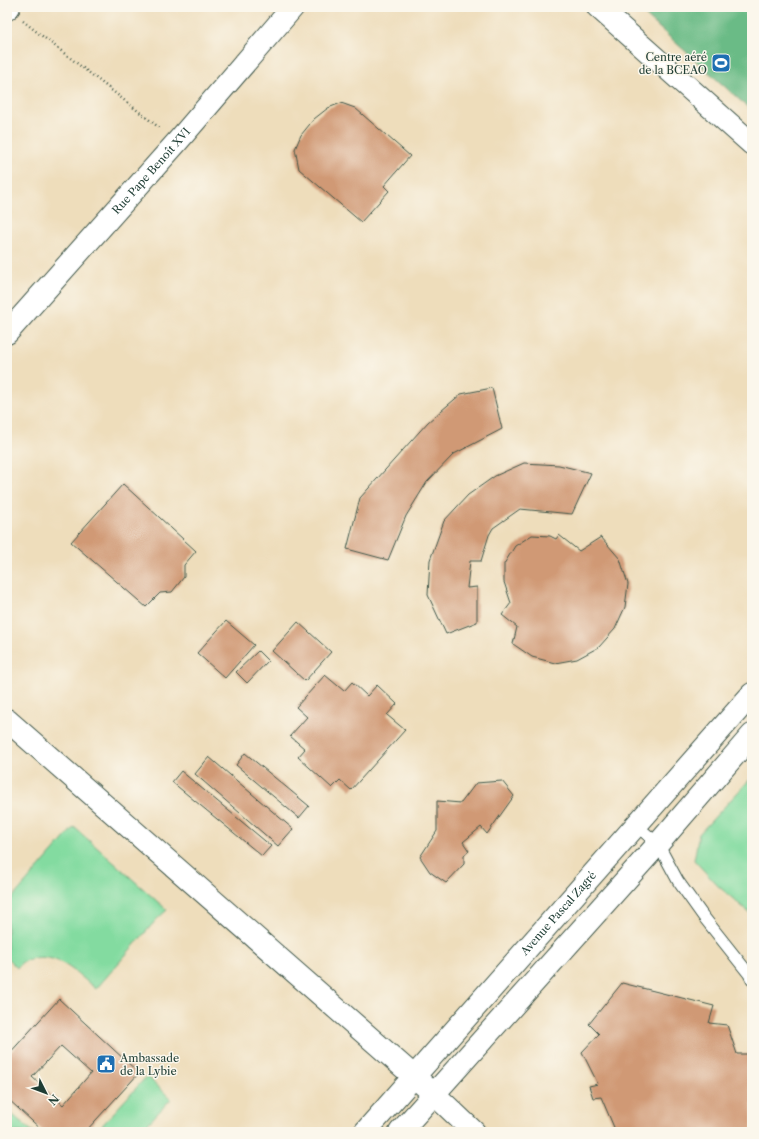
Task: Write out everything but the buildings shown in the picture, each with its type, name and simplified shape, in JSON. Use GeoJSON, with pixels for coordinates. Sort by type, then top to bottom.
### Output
{"type":"FeatureCollection","features":[{"type":"Feature","properties":{"kind":"street","name":"Rue Pape Benoît XVI"},"geometry":{"type":"LineString","coordinates":[[7,333],[177,142],[293,7]]}},
{"type":"Feature","properties":{"kind":"street"},"geometry":{"type":"LineString","coordinates":[[598,7],[752,144]]}},
{"type":"Feature","properties":{"kind":"street","name":"Avenue Pascal Zagré"},"geometry":{"type":"LineString","coordinates":[[365,1132],[637,826],[752,694]]}},
{"type":"Feature","properties":{"kind":"street"},"geometry":{"type":"LineString","coordinates":[[7,720],[434,1094],[474,1132]]}},
{"type":"Feature","properties":{"kind":"street"},"geometry":{"type":"LineString","coordinates":[[400,1132],[658,844],[752,735]]}},
{"type":"Feature","properties":{"kind":"lane"},"geometry":{"type":"LineString","coordinates":[[637,826],[658,844],[678,881],[752,980]]}},
{"type":"Feature","properties":{"kind":"path"},"geometry":{"type":"LineString","coordinates":[[8,8],[177,142]]}},
{"type":"Feature","properties":{"kind":"green space","name":"Centre aéré de la BCEAO"},"geometry":{"type":"Polygon","coordinates":[[[636,7],[752,7],[752,111],[636,7]]]}},
{"type":"Feature","properties":{"kind":"green space"},"geometry":{"type":"Polygon","coordinates":[[[752,777],[752,915],[717,885],[694,860],[699,834],[752,777]]]}},
{"type":"Feature","properties":{"kind":"green space"},"geometry":{"type":"Polygon","coordinates":[[[74,827],[167,910],[157,919],[96,989],[66,965],[58,961],[40,957],[23,962],[17,968],[7,958],[7,904],[74,827]]]}},
{"type":"Feature","properties":{"kind":"green space"},"geometry":{"type":"Polygon","coordinates":[[[147,1076],[171,1099],[140,1132],[96,1132],[147,1076]]]}},
{"type":"Feature","properties":{"kind":"green space"},"geometry":{"type":"Polygon","coordinates":[[[7,1110],[33,1132],[10,1132],[7,1129],[7,1110]]]}},
{"type":"Feature","properties":{"kind":"place","name":"Centre aéré de la BCEAO"},"geometry":{"type":"Point","coordinates":[721,63]}},
{"type":"Feature","properties":{"kind":"place","name":"Ambassade de la Lybie"},"geometry":{"type":"Point","coordinates":[106,1064]}}]}
